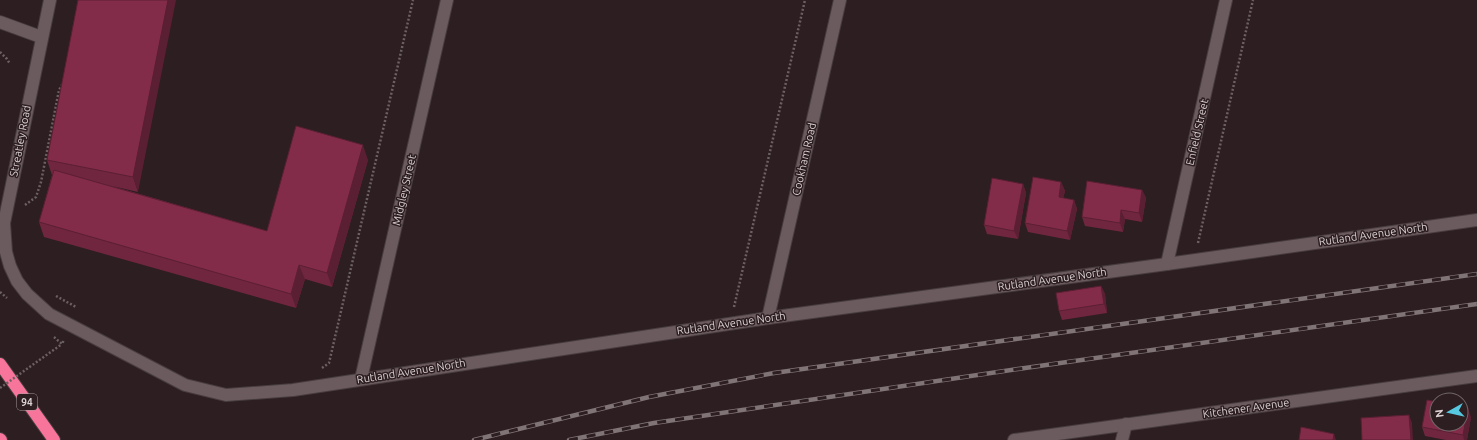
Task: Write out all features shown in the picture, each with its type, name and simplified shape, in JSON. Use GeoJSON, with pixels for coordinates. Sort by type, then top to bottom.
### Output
{"type":"FeatureCollection","features":[{"type":"Feature","properties":{"kind":"highway","name":"94"},"geometry":{"type":"LineString","coordinates":[[0,364],[54,440]]}},
{"type":"Feature","properties":{"kind":"street","name":"Streatley Road"},"geometry":{"type":"LineString","coordinates":[[17,281],[10,266],[6,252],[4,223],[41,37],[50,0]]}},
{"type":"Feature","properties":{"kind":"street","name":"Midgley Street"},"geometry":{"type":"LineString","coordinates":[[361,379],[447,0]]}},
{"type":"Feature","properties":{"kind":"street","name":"Cookham Road"},"geometry":{"type":"LineString","coordinates":[[768,318],[840,0]]}},
{"type":"Feature","properties":{"kind":"street","name":"Enfield Street"},"geometry":{"type":"LineString","coordinates":[[1167,264],[1226,0]]}},
{"type":"Feature","properties":{"kind":"street"},"geometry":{"type":"LineString","coordinates":[[0,22],[41,37]]}},
{"type":"Feature","properties":{"kind":"street","name":"Rutland Avenue North"},"geometry":{"type":"LineString","coordinates":[[17,281],[27,294],[49,314],[185,385],[226,395],[293,390],[730,323],[1167,264],[1477,220]]}},
{"type":"Feature","properties":{"kind":"street","name":"Kitchener Avenue"},"geometry":{"type":"LineString","coordinates":[[1014,440],[1477,376]]}},
{"type":"Feature","properties":{"kind":"street"},"geometry":{"type":"LineString","coordinates":[[1122,440],[1126,424]]}},
{"type":"Feature","properties":{"kind":"path"},"geometry":{"type":"LineString","coordinates":[[318,371],[329,363],[413,0]]}},
{"type":"Feature","properties":{"kind":"path"},"geometry":{"type":"LineString","coordinates":[[730,323],[805,0]]}},
{"type":"Feature","properties":{"kind":"path"},"geometry":{"type":"LineString","coordinates":[[1197,246],[1254,0]]}},
{"type":"Feature","properties":{"kind":"path"},"geometry":{"type":"LineString","coordinates":[[0,52],[7,58],[10,64]]}},
{"type":"Feature","properties":{"kind":"path"},"geometry":{"type":"LineString","coordinates":[[21,210],[23,206],[36,197],[41,182],[59,90],[66,80]]}},
{"type":"Feature","properties":{"kind":"path"},"geometry":{"type":"LineString","coordinates":[[52,293],[77,308]]}},
{"type":"Feature","properties":{"kind":"path"},"geometry":{"type":"LineString","coordinates":[[0,388],[62,344]]}},
{"type":"Feature","properties":{"kind":"building"},"geometry":{"type":"Polygon","coordinates":[[[78,0],[168,0],[133,177],[47,160],[78,0]]]}},
{"type":"Feature","properties":{"kind":"building"},"geometry":{"type":"Polygon","coordinates":[[[296,126],[363,145],[327,273],[299,265],[291,294],[39,222],[54,170],[267,231],[296,126]]]}},
{"type":"Feature","properties":{"kind":"building"},"geometry":{"type":"Polygon","coordinates":[[[1033,177],[1061,182],[1059,197],[1074,200],[1067,231],[1025,223],[1033,177]]]}},
{"type":"Feature","properties":{"kind":"building"},"geometry":{"type":"Polygon","coordinates":[[[992,178],[1023,184],[1014,231],[984,225],[992,178]]]}},
{"type":"Feature","properties":{"kind":"building"},"geometry":{"type":"Polygon","coordinates":[[[1087,181],[1142,190],[1139,213],[1121,210],[1120,223],[1082,217],[1087,181]]]}},
{"type":"Feature","properties":{"kind":"building"},"geometry":{"type":"Polygon","coordinates":[[[1101,286],[1104,304],[1059,311],[1056,293],[1101,286]]]}},
{"type":"Feature","properties":{"kind":"building"},"geometry":{"type":"Polygon","coordinates":[[[1427,400],[1429,400],[1429,428],[1422,427],[1427,400]]]}},
{"type":"Feature","properties":{"kind":"building"},"geometry":{"type":"Polygon","coordinates":[[[1409,415],[1411,440],[1362,440],[1361,418],[1409,415]]]}},
{"type":"Feature","properties":{"kind":"building"},"geometry":{"type":"Polygon","coordinates":[[[1301,427],[1334,434],[1333,440],[1299,440],[1301,427]]]}},
{"type":"Feature","properties":{"kind":"building"},"geometry":{"type":"Polygon","coordinates":[[[1448,432],[1464,432],[1463,435],[1448,432]]]}},
{"type":"Feature","properties":{"kind":"railway"},"geometry":{"type":"LineString","coordinates":[[474,440],[649,397],[774,373],[1477,274]]}},
{"type":"Feature","properties":{"kind":"railway"},"geometry":{"type":"LineString","coordinates":[[569,440],[654,423],[1018,369],[1477,304]]}}]}
